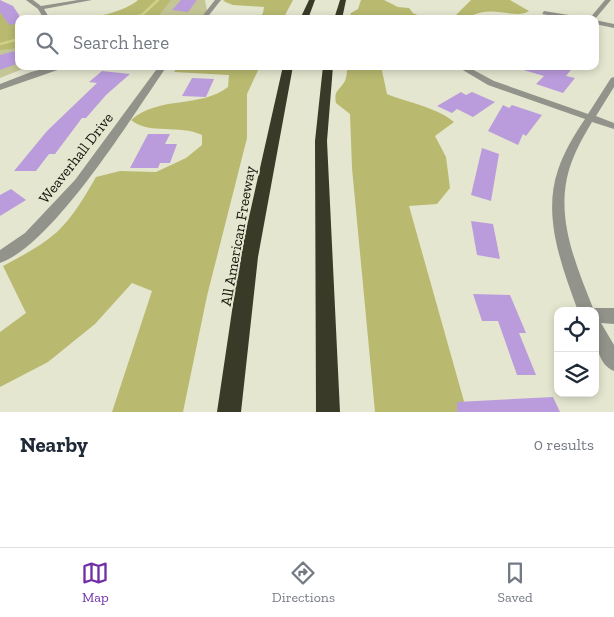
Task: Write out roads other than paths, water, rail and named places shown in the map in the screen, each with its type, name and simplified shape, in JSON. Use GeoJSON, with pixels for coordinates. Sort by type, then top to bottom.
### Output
{"type":"FeatureCollection","features":[{"type":"Feature","properties":{"kind":"highway"},"geometry":{"type":"LineString","coordinates":[[306,15],[312,0]]}},
{"type":"Feature","properties":{"kind":"highway"},"geometry":{"type":"LineString","coordinates":[[339,15],[343,0]]}},
{"type":"Feature","properties":{"kind":"highway","name":"All American Freeway"},"geometry":{"type":"LineString","coordinates":[[229,412],[249,258],[287,70]]}},
{"type":"Feature","properties":{"kind":"highway"},"geometry":{"type":"LineString","coordinates":[[328,70],[321,141],[328,412]]}},
{"type":"Feature","properties":{"kind":"street"},"geometry":{"type":"LineString","coordinates":[[29,0],[40,8],[44,15]]}},
{"type":"Feature","properties":{"kind":"street"},"geometry":{"type":"LineString","coordinates":[[40,8],[89,0]]}},
{"type":"Feature","properties":{"kind":"street"},"geometry":{"type":"LineString","coordinates":[[206,15],[218,0]]}},
{"type":"Feature","properties":{"kind":"street"},"geometry":{"type":"LineString","coordinates":[[595,15],[608,0]]}},
{"type":"Feature","properties":{"kind":"street"},"geometry":{"type":"LineString","coordinates":[[544,13],[556,15]]}},
{"type":"Feature","properties":{"kind":"street"},"geometry":{"type":"LineString","coordinates":[[599,23],[614,26]]}},
{"type":"Feature","properties":{"kind":"street"},"geometry":{"type":"LineString","coordinates":[[0,87],[50,70]]}},
{"type":"Feature","properties":{"kind":"street","name":"Weaverhall Drive"},"geometry":{"type":"LineString","coordinates":[[0,257],[30,237],[79,183],[160,70]]}},
{"type":"Feature","properties":{"kind":"street"},"geometry":{"type":"LineString","coordinates":[[467,70],[491,83],[614,126]]}},
{"type":"Feature","properties":{"kind":"street"},"geometry":{"type":"LineString","coordinates":[[584,307],[563,240],[559,195],[563,172],[568,158],[614,80]]}},
{"type":"Feature","properties":{"kind":"street"},"geometry":{"type":"LineString","coordinates":[[599,315],[614,316]]}},
{"type":"Feature","properties":{"kind":"street"},"geometry":{"type":"LineString","coordinates":[[599,335],[614,362]]}},
{"type":"Feature","properties":{"kind":"waterway"},"geometry":{"type":"LineString","coordinates":[[141,15],[158,0]]}},
{"type":"Feature","properties":{"kind":"waterway"},"geometry":{"type":"LineString","coordinates":[[0,44],[15,40]]}}]}
